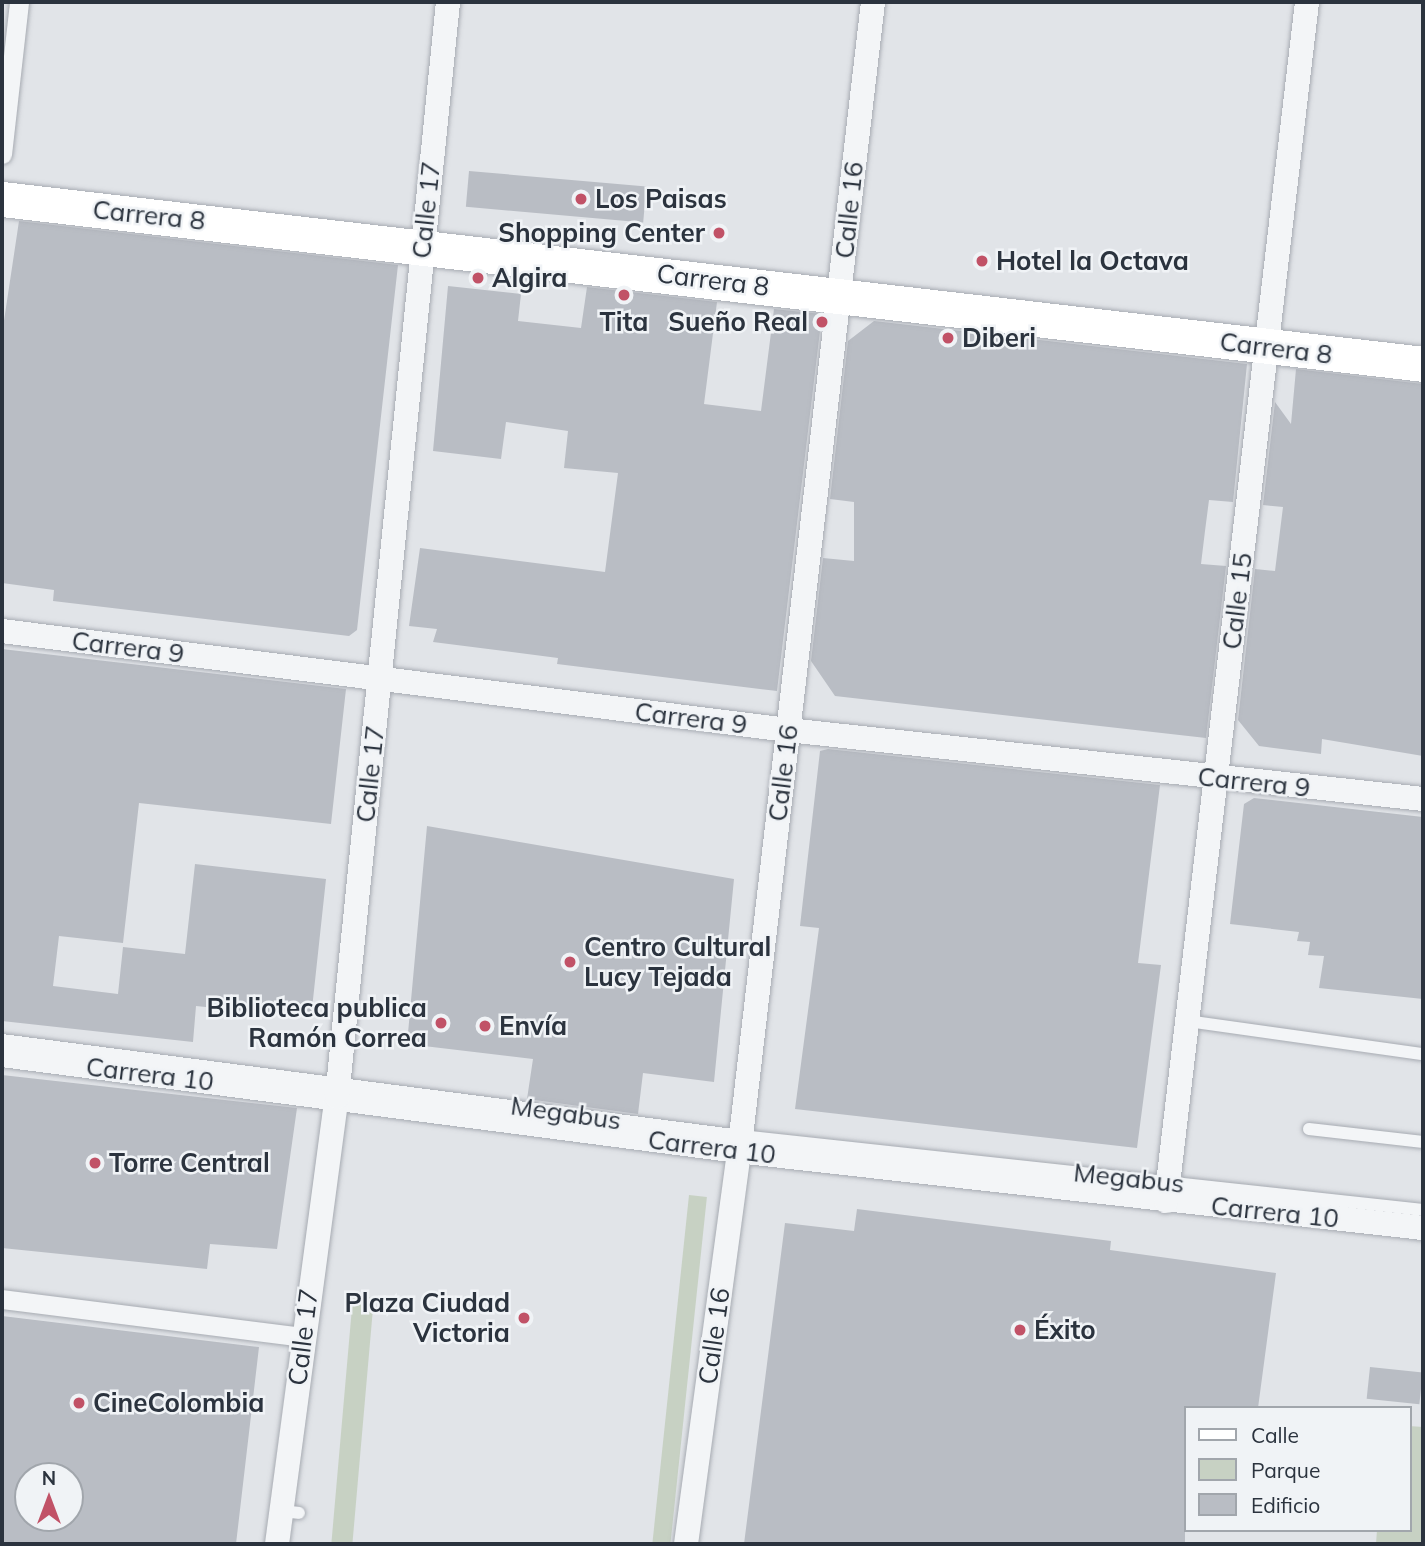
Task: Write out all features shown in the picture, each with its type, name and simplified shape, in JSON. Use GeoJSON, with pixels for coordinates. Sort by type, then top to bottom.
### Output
{"type":"FeatureCollection","features":[{"type":"Feature","properties":{"kind":"main road","name":"Carrera 8"},"geometry":{"type":"LineString","coordinates":[[2,199],[1423,364]]}},
{"type":"Feature","properties":{"kind":"street"},"geometry":{"type":"LineString","coordinates":[[2,154],[19,2]]}},
{"type":"Feature","properties":{"kind":"street","name":"Calle 17"},"geometry":{"type":"LineString","coordinates":[[277,1544],[290,1512],[303,1338],[338,1090],[448,2]]}},
{"type":"Feature","properties":{"kind":"street","name":"Calle 16"},"geometry":{"type":"LineString","coordinates":[[687,1544],[740,1143],[873,2]]}},
{"type":"Feature","properties":{"kind":"street","name":"Calle 15"},"geometry":{"type":"LineString","coordinates":[[1167,1191],[1307,2]]}},
{"type":"Feature","properties":{"kind":"street","name":"Carrera 9"},"geometry":{"type":"LineString","coordinates":[[2,631],[788,730],[1216,779],[1423,799]]}},
{"type":"Feature","properties":{"kind":"street","name":"Carrera 10"},"geometry":{"type":"LineString","coordinates":[[2,1055],[338,1090],[740,1143],[1167,1191],[1423,1228]]}},
{"type":"Feature","properties":{"kind":"street"},"geometry":{"type":"LineString","coordinates":[[2,1299],[303,1338]]}},
{"type":"Feature","properties":{"kind":"lane"},"geometry":{"type":"LineString","coordinates":[[1187,1021],[1423,1054]]}},
{"type":"Feature","properties":{"kind":"lane"},"geometry":{"type":"LineString","coordinates":[[2,1040],[338,1090]]}},
{"type":"Feature","properties":{"kind":"lane"},"geometry":{"type":"LineString","coordinates":[[1309,1129],[1423,1142]]}},
{"type":"Feature","properties":{"kind":"lane","name":"Megabus"},"geometry":{"type":"LineString","coordinates":[[1167,1191],[1423,1210]]}},
{"type":"Feature","properties":{"kind":"green space"},"geometry":{"type":"Polygon","coordinates":[[[689,1195],[707,1197],[670,1544],[652,1544],[689,1195]]]}},
{"type":"Feature","properties":{"kind":"green space"},"geometry":{"type":"Polygon","coordinates":[[[353,1296],[374,1298],[352,1544],[331,1544],[353,1296]]]}},
{"type":"Feature","properties":{"kind":"green space"},"geometry":{"type":"Polygon","coordinates":[[[1411,1426],[1423,1427],[1423,1544],[1376,1544],[1377,1532],[1411,1532],[1411,1426]]]}},
{"type":"Feature","properties":{"kind":"building","name":"Los Paisas"},"geometry":{"type":"Polygon","coordinates":[[[469,171],[646,187],[643,222],[466,207],[469,171]]]}},
{"type":"Feature","properties":{"kind":"building"},"geometry":{"type":"Polygon","coordinates":[[[19,221],[398,265],[357,630],[349,636],[53,601],[54,590],[2,583],[2,334],[19,221]]]}},
{"type":"Feature","properties":{"kind":"building"},"geometry":{"type":"Polygon","coordinates":[[[448,286],[521,294],[518,321],[581,328],[587,287],[717,302],[704,404],[761,411],[774,309],[822,314],[777,691],[557,664],[558,658],[433,642],[437,629],[409,626],[420,548],[605,572],[618,473],[564,468],[568,431],[506,422],[501,459],[433,451],[448,286]]]}},
{"type":"Feature","properties":{"kind":"building"},"geometry":{"type":"Polygon","coordinates":[[[874,321],[1247,364],[1233,502],[1209,500],[1201,564],[1226,566],[1206,738],[835,696],[811,661],[823,558],[854,561],[854,502],[830,499],[848,341],[874,321]]]}},
{"type":"Feature","properties":{"kind":"building"},"geometry":{"type":"Polygon","coordinates":[[[1296,369],[1423,384],[1423,756],[1322,739],[1321,754],[1259,746],[1238,720],[1255,569],[1275,571],[1283,507],[1263,505],[1275,402],[1291,424],[1296,369]]]}},
{"type":"Feature","properties":{"kind":"building"},"geometry":{"type":"Polygon","coordinates":[[[2,649],[346,689],[331,824],[139,803],[123,943],[59,936],[53,986],[118,994],[123,947],[185,954],[195,864],[326,879],[311,1018],[196,1006],[193,1042],[2,1021],[2,649]]]}},
{"type":"Feature","properties":{"kind":"building"},"geometry":{"type":"Polygon","coordinates":[[[828,749],[1160,785],[1138,963],[1161,965],[1137,1148],[795,1109],[819,928],[800,926],[820,751],[828,749]]]}},
{"type":"Feature","properties":{"kind":"building"},"geometry":{"type":"Polygon","coordinates":[[[1254,798],[1423,817],[1423,999],[1319,988],[1324,956],[1308,955],[1310,942],[1297,941],[1299,932],[1230,924],[1244,804],[1254,798]]]}},
{"type":"Feature","properties":{"kind":"building","name":"Centro Cultural Lucy Tejada"},"geometry":{"type":"Polygon","coordinates":[[[427,826],[734,879],[714,1082],[643,1073],[638,1114],[527,1099],[533,1059],[407,1044],[427,826]]]}},
{"type":"Feature","properties":{"kind":"building"},"geometry":{"type":"Polygon","coordinates":[[[2,1075],[297,1108],[277,1249],[210,1244],[207,1269],[2,1248],[2,1075]]]}},
{"type":"Feature","properties":{"kind":"building","name":"Éxito"},"geometry":{"type":"Polygon","coordinates":[[[857,1209],[1111,1241],[1110,1250],[1276,1273],[1258,1406],[1184,1406],[1185,1544],[744,1544],[785,1223],[854,1231],[857,1209]]]}},
{"type":"Feature","properties":{"kind":"building"},"geometry":{"type":"Polygon","coordinates":[[[2,1316],[259,1347],[236,1544],[2,1544],[2,1316]]]}},
{"type":"Feature","properties":{"kind":"building"},"geometry":{"type":"Polygon","coordinates":[[[1370,1367],[1423,1373],[1419,1404],[1367,1399],[1370,1367]]]}},
{"type":"Feature","properties":{"kind":"place","name":"Los Paisas"},"geometry":{"type":"Point","coordinates":[581,199]}},
{"type":"Feature","properties":{"kind":"place","name":"Shopping Center"},"geometry":{"type":"Point","coordinates":[719,233]}},
{"type":"Feature","properties":{"kind":"place","name":"Hotel la Octava"},"geometry":{"type":"Point","coordinates":[982,261]}},
{"type":"Feature","properties":{"kind":"place","name":"Algira"},"geometry":{"type":"Point","coordinates":[478,278]}},
{"type":"Feature","properties":{"kind":"place","name":"Tita"},"geometry":{"type":"Point","coordinates":[624,295]}},
{"type":"Feature","properties":{"kind":"place","name":"Sueño Real"},"geometry":{"type":"Point","coordinates":[822,322]}},
{"type":"Feature","properties":{"kind":"place","name":"Diberi"},"geometry":{"type":"Point","coordinates":[948,338]}},
{"type":"Feature","properties":{"kind":"place","name":"Centro Cultural Lucy Tejada"},"geometry":{"type":"Point","coordinates":[570,962]}},
{"type":"Feature","properties":{"kind":"place","name":"Biblioteca publica Ramón Correa"},"geometry":{"type":"Point","coordinates":[441,1023]}},
{"type":"Feature","properties":{"kind":"place","name":"Envía"},"geometry":{"type":"Point","coordinates":[485,1026]}},
{"type":"Feature","properties":{"kind":"place","name":"Torre Central"},"geometry":{"type":"Point","coordinates":[95,1163]}},
{"type":"Feature","properties":{"kind":"place","name":"Plaza Ciudad Victoria"},"geometry":{"type":"Point","coordinates":[524,1318]}},
{"type":"Feature","properties":{"kind":"place","name":"Éxito"},"geometry":{"type":"Point","coordinates":[1020,1330]}},
{"type":"Feature","properties":{"kind":"place","name":"CineColombia"},"geometry":{"type":"Point","coordinates":[79,1403]}}]}
